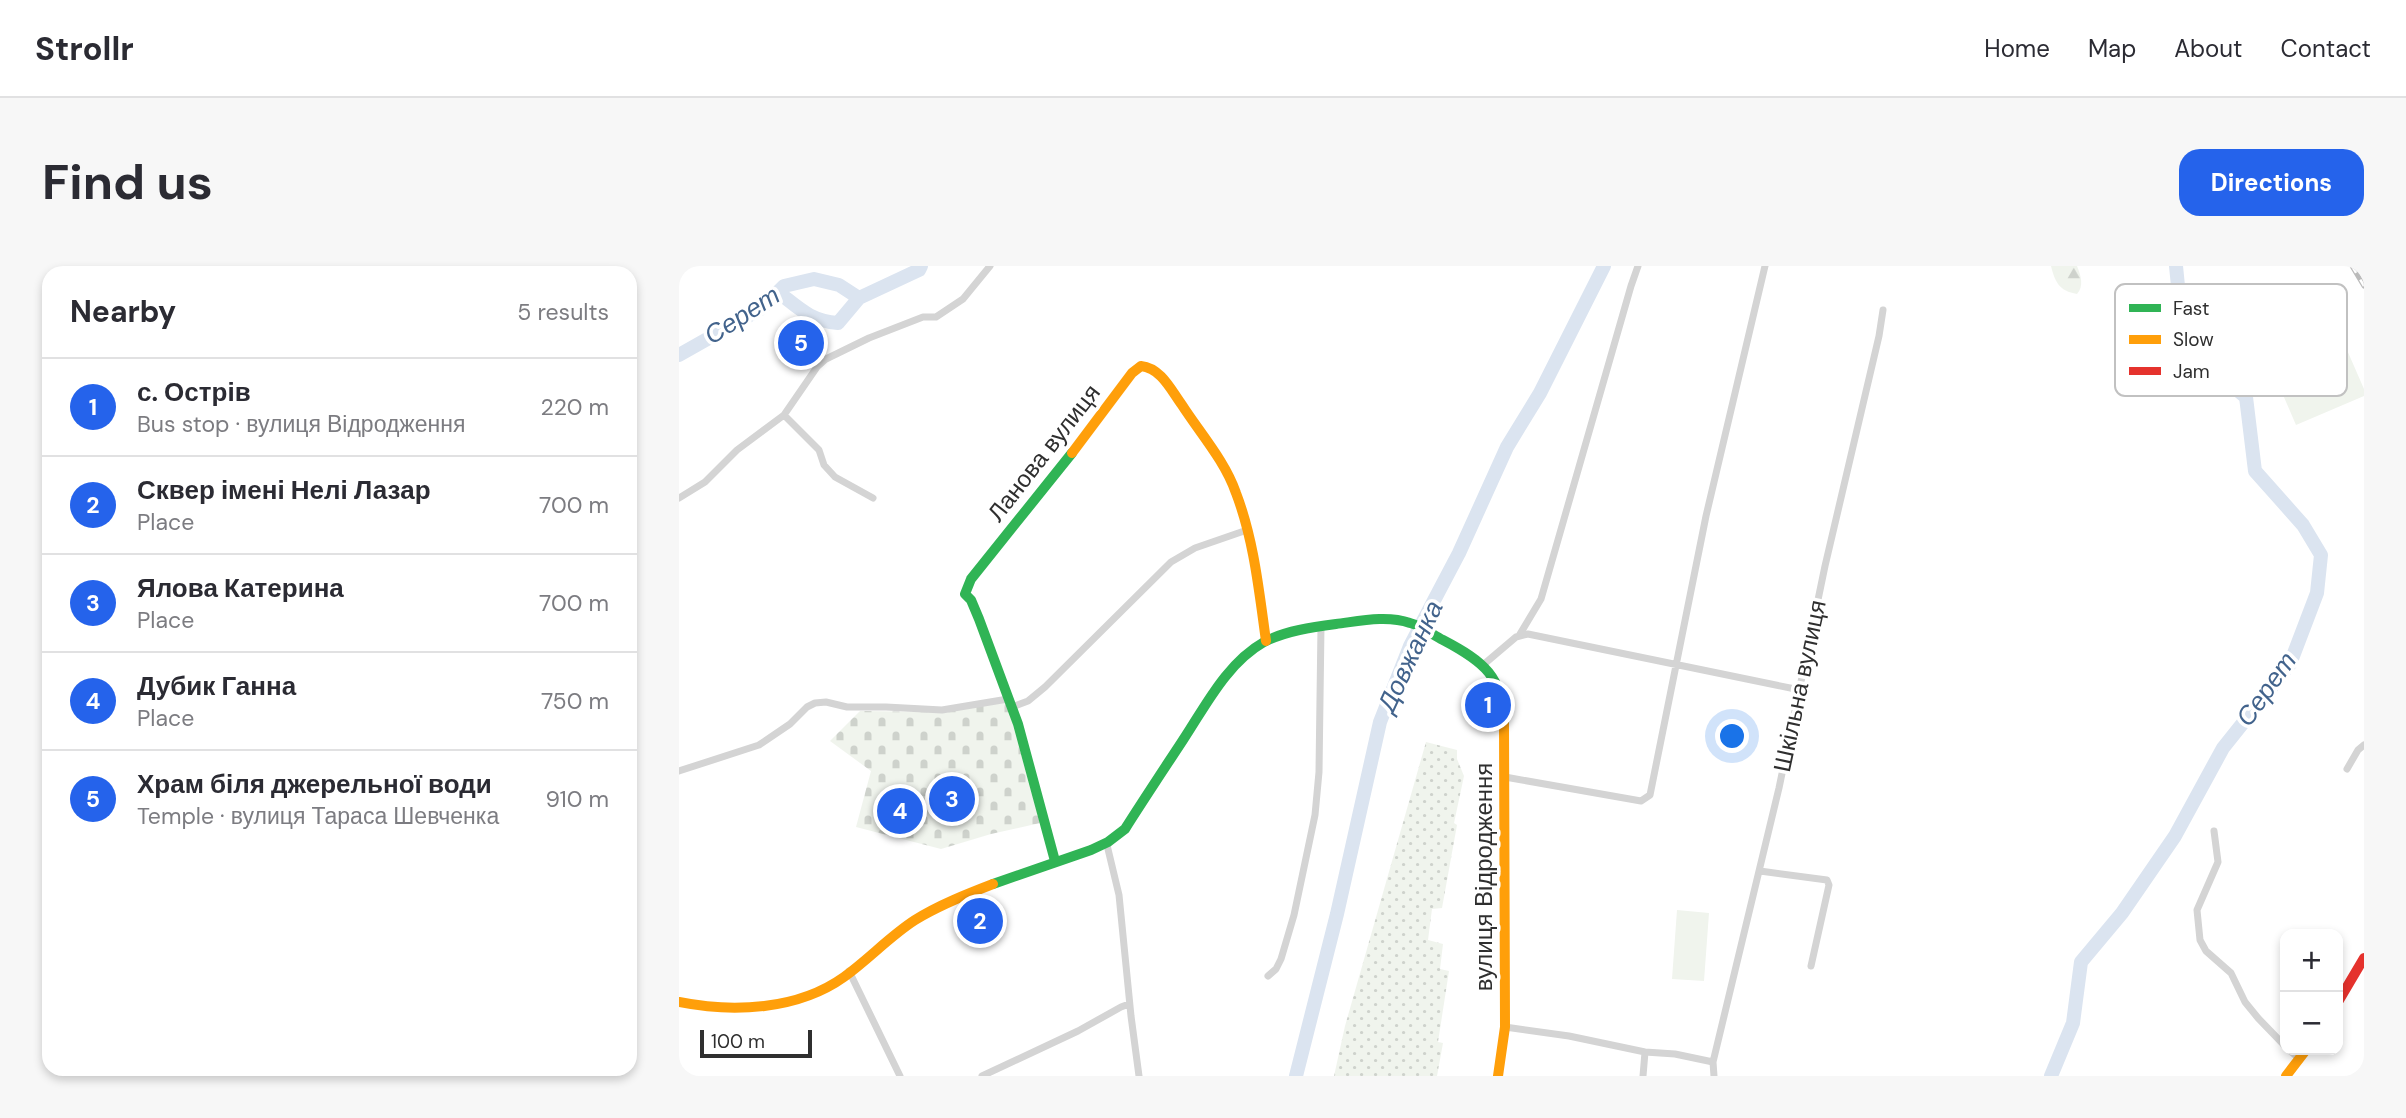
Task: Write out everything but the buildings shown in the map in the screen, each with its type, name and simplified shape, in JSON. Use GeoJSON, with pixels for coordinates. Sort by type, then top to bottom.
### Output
{"type":"FeatureCollection","features":[{"type":"Feature","properties":{"kind":"street"},"geometry":{"type":"LineString","coordinates":[[679,498],[705,482],[737,450],[784,415],[817,367],[826,359],[869,338],[923,317],[936,317],[963,299],[990,266]]}},
{"type":"Feature","properties":{"kind":"street"},"geometry":{"type":"LineString","coordinates":[[1483,665],[1520,634],[1541,599],[1638,266]]}},
{"type":"Feature","properties":{"kind":"street"},"geometry":{"type":"LineString","coordinates":[[1505,776],[1641,801],[1650,795],[1706,516],[1765,266]]}},
{"type":"Feature","properties":{"kind":"street","name":"Шкільна вулиця"},"geometry":{"type":"LineString","coordinates":[[1714,1076],[1713,1062],[1760,872],[1883,310]]}},
{"type":"Feature","properties":{"kind":"street","name":"Ланова вулиця"},"geometry":{"type":"LineString","coordinates":[[1055,861],[1010,703],[979,619],[971,600],[965,594],[971,579],[1094,426],[1132,373],[1141,366],[1151,367],[1163,378],[1217,457],[1236,491],[1255,560],[1266,641]]}},
{"type":"Feature","properties":{"kind":"street"},"geometry":{"type":"LineString","coordinates":[[784,415],[818,450],[824,465],[835,477],[873,498]]}},
{"type":"Feature","properties":{"kind":"street"},"geometry":{"type":"LineString","coordinates":[[679,771],[759,745],[815,703],[826,702],[847,708],[942,710],[1028,701],[1171,562],[1195,548],[1247,530]]}},
{"type":"Feature","properties":{"kind":"street","name":"вулиця Відродження"},"geometry":{"type":"LineString","coordinates":[[1321,626],[1387,619],[1411,623],[1483,665],[1499,688],[1504,705],[1505,776],[1505,1027],[1499,1076]]}},
{"type":"Feature","properties":{"kind":"street"},"geometry":{"type":"LineString","coordinates":[[679,1002],[707,1007],[728,1007],[793,1000],[812,995],[849,971],[917,918],[957,899],[1055,861],[1107,845],[1125,830],[1220,683],[1248,653],[1266,641],[1301,629],[1321,626],[1319,772],[1315,814],[1294,915],[1281,959],[1276,969],[1268,976]]}},
{"type":"Feature","properties":{"kind":"street"},"geometry":{"type":"LineString","coordinates":[[1520,634],[1800,690]]}},
{"type":"Feature","properties":{"kind":"street"},"geometry":{"type":"LineString","coordinates":[[2347,769],[2364,745]]}},
{"type":"Feature","properties":{"kind":"street"},"geometry":{"type":"LineString","coordinates":[[2214,831],[2218,862],[2197,911],[2200,940],[2206,951],[2231,974],[2245,1002],[2280,1041]]}},
{"type":"Feature","properties":{"kind":"street"},"geometry":{"type":"LineString","coordinates":[[1107,845],[1119,895],[1139,1076]]}},
{"type":"Feature","properties":{"kind":"street"},"geometry":{"type":"LineString","coordinates":[[1760,872],[1827,880],[1829,885],[1811,966]]}},
{"type":"Feature","properties":{"kind":"street"},"geometry":{"type":"LineString","coordinates":[[2343,994],[2364,958]]}},
{"type":"Feature","properties":{"kind":"street"},"geometry":{"type":"LineString","coordinates":[[849,971],[900,1076]]}},
{"type":"Feature","properties":{"kind":"street"},"geometry":{"type":"LineString","coordinates":[[982,1076],[1129,1004]]}},
{"type":"Feature","properties":{"kind":"street"},"geometry":{"type":"LineString","coordinates":[[1505,1027],[1713,1062]]}},
{"type":"Feature","properties":{"kind":"street"},"geometry":{"type":"LineString","coordinates":[[1643,1076],[1645,1052]]}},
{"type":"Feature","properties":{"kind":"street"},"geometry":{"type":"LineString","coordinates":[[2286,1076],[2302,1055]]}},
{"type":"Feature","properties":{"kind":"green space"},"geometry":{"type":"Polygon","coordinates":[[[2051,266],[2077,266],[2081,284],[2077,294],[2066,291],[2059,285],[2051,266]]]}},
{"type":"Feature","properties":{"kind":"green space"},"geometry":{"type":"Polygon","coordinates":[[[2347,350],[2364,389],[2364,396],[2296,425],[2284,396],[2347,396],[2347,350]]]}},
{"type":"Feature","properties":{"kind":"green space"},"geometry":{"type":"Polygon","coordinates":[[[1005,703],[1008,707],[1040,823],[941,849],[856,827],[871,771],[830,741],[860,711],[947,712],[1005,703]]]}},
{"type":"Feature","properties":{"kind":"green space"},"geometry":{"type":"Polygon","coordinates":[[[1426,742],[1457,750],[1457,759],[1464,776],[1454,823],[1457,825],[1442,908],[1432,909],[1428,940],[1443,944],[1440,969],[1449,971],[1438,1042],[1443,1043],[1437,1076],[1334,1076],[1345,1026],[1426,742]]]}},
{"type":"Feature","properties":{"kind":"green space"},"geometry":{"type":"Polygon","coordinates":[[[1677,910],[1709,913],[1704,981],[1672,979],[1677,910]]]}},
{"type":"Feature","properties":{"kind":"waterway","name":"Серет"},"geometry":{"type":"LineString","coordinates":[[679,355],[762,308],[784,286],[814,279],[839,285],[859,298],[919,270],[921,266]]}},
{"type":"Feature","properties":{"kind":"waterway","name":"Довжанка"},"geometry":{"type":"LineString","coordinates":[[1296,1076],[1337,914],[1380,722],[1410,646],[1459,553],[1507,447],[1540,393],[1604,266]]}},
{"type":"Feature","properties":{"kind":"waterway","name":"Серет"},"geometry":{"type":"LineString","coordinates":[[2176,266],[2178,284]]}},
{"type":"Feature","properties":{"kind":"waterway"},"geometry":{"type":"LineString","coordinates":[[778,292],[812,317],[838,323],[859,298]]}},
{"type":"Feature","properties":{"kind":"waterway","name":"Серет"},"geometry":{"type":"LineString","coordinates":[[2051,1076],[2073,1023],[2081,962],[2122,913],[2175,836],[2223,748],[2290,664],[2317,593],[2321,555],[2303,525],[2255,471],[2245,396]]}},
{"type":"Feature","properties":{"kind":"railway"},"geometry":{"type":"LineString","coordinates":[[2352,266],[2364,286]]}},
{"type":"Feature","properties":{"kind":"traffic: fast"},"geometry":{"type":"LineString","coordinates":[[1055,861],[1018,724],[979,619],[971,600],[965,594],[971,579],[1072,453]]}},
{"type":"Feature","properties":{"kind":"traffic: fast"},"geometry":{"type":"LineString","coordinates":[[993,884],[1091,850],[1108,842],[1125,829],[1228,673],[1251,651],[1281,635],[1373,619],[1392,619],[1414,624],[1469,655],[1489,672],[1500,694],[1504,724]]}},
{"type":"Feature","properties":{"kind":"traffic: slow"},"geometry":{"type":"LineString","coordinates":[[1072,453],[1132,373],[1141,366],[1160,375],[1219,458],[1236,493],[1252,547],[1266,641]]}},
{"type":"Feature","properties":{"kind":"traffic: slow"},"geometry":{"type":"LineString","coordinates":[[1498,1076],[1505,1027],[1504,724]]}},
{"type":"Feature","properties":{"kind":"traffic: slow"},"geometry":{"type":"LineString","coordinates":[[679,1002],[743,1008],[765,1006],[806,996],[844,977],[915,920],[993,884]]}},
{"type":"Feature","properties":{"kind":"traffic: slow"},"geometry":{"type":"LineString","coordinates":[[2286,1076],[2302,1055]]}},
{"type":"Feature","properties":{"kind":"traffic: jam"},"geometry":{"type":"LineString","coordinates":[[2343,994],[2364,958]]}},
{"type":"Feature","properties":{"kind":"place","name":"Храм біля джерельної води"},"geometry":{"type":"Point","coordinates":[801,343]}},
{"type":"Feature","properties":{"kind":"place","name":"с. Острів"},"geometry":{"type":"Point","coordinates":[1488,705]}},
{"type":"Feature","properties":{"kind":"place","name":"Ялова Катерина"},"geometry":{"type":"Point","coordinates":[952,799]}},
{"type":"Feature","properties":{"kind":"place","name":"Дубик Ганна"},"geometry":{"type":"Point","coordinates":[900,811]}},
{"type":"Feature","properties":{"kind":"place","name":"Сквер імені Нелі Лазар"},"geometry":{"type":"Point","coordinates":[980,921]}}]}
